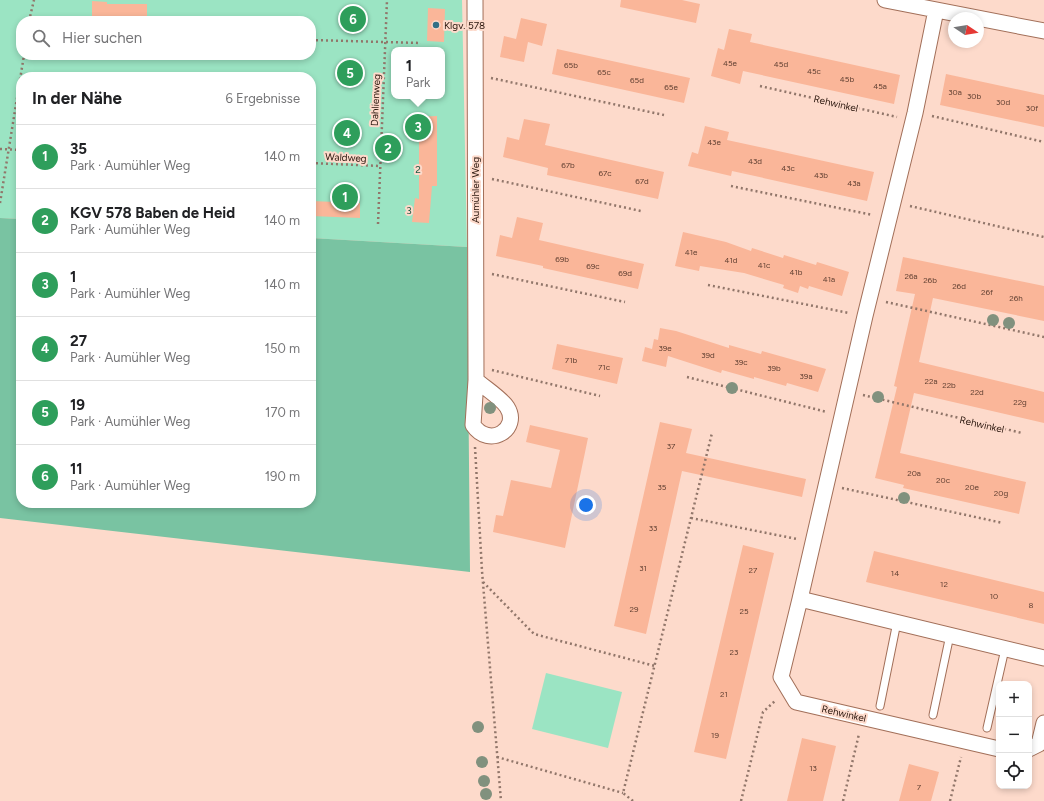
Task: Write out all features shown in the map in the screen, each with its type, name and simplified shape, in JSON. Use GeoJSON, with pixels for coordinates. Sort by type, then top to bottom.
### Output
{"type":"FeatureCollection","features":[{"type":"Feature","properties":{"kind":"street","name":"Aumühler Weg"},"geometry":{"type":"LineString","coordinates":[[474,425],[476,373],[475,0]]}},
{"type":"Feature","properties":{"kind":"street"},"geometry":{"type":"LineString","coordinates":[[885,0],[1044,31]]}},
{"type":"Feature","properties":{"kind":"street","name":"Rehwinkel"},"geometry":{"type":"LineString","coordinates":[[936,10],[914,117],[865,316],[827,485],[781,677],[796,702],[996,748]]}},
{"type":"Feature","properties":{"kind":"street"},"geometry":{"type":"LineString","coordinates":[[474,425],[480,433],[491,437],[505,431],[510,420],[510,414],[504,404],[476,373]]}},
{"type":"Feature","properties":{"kind":"street"},"geometry":{"type":"LineString","coordinates":[[800,599],[950,635],[1043,660]]}},
{"type":"Feature","properties":{"kind":"street"},"geometry":{"type":"LineString","coordinates":[[1032,748],[1039,744],[1044,723]]}},
{"type":"Feature","properties":{"kind":"lane"},"geometry":{"type":"LineString","coordinates":[[880,706],[897,622]]}},
{"type":"Feature","properties":{"kind":"lane"},"geometry":{"type":"LineString","coordinates":[[933,715],[950,635]]}},
{"type":"Feature","properties":{"kind":"lane"},"geometry":{"type":"LineString","coordinates":[[987,728],[1005,649]]}},
{"type":"Feature","properties":{"kind":"path"},"geometry":{"type":"LineString","coordinates":[[30,16],[34,0]]}},
{"type":"Feature","properties":{"kind":"path","name":"Dahlienweg"},"geometry":{"type":"LineString","coordinates":[[378,224],[387,0]]}},
{"type":"Feature","properties":{"kind":"path"},"geometry":{"type":"LineString","coordinates":[[316,40],[421,43]]}},
{"type":"Feature","properties":{"kind":"path"},"geometry":{"type":"LineString","coordinates":[[21,72],[23,60]]}},
{"type":"Feature","properties":{"kind":"path"},"geometry":{"type":"LineString","coordinates":[[475,75],[664,115]]}},
{"type":"Feature","properties":{"kind":"path","name":"Rehwinkel"},"geometry":{"type":"LineString","coordinates":[[760,86],[1044,142]]}},
{"type":"Feature","properties":{"kind":"path"},"geometry":{"type":"LineString","coordinates":[[0,203],[16,106]]}},
{"type":"Feature","properties":{"kind":"path"},"geometry":{"type":"LineString","coordinates":[[0,149],[16,150]]}},
{"type":"Feature","properties":{"kind":"path","name":"Waldweg"},"geometry":{"type":"LineString","coordinates":[[316,163],[380,166]]}},
{"type":"Feature","properties":{"kind":"path"},"geometry":{"type":"LineString","coordinates":[[475,176],[641,211]]}},
{"type":"Feature","properties":{"kind":"path"},"geometry":{"type":"LineString","coordinates":[[731,186],[890,218]]}},
{"type":"Feature","properties":{"kind":"path"},"geometry":{"type":"LineString","coordinates":[[894,203],[1044,237]]}},
{"type":"Feature","properties":{"kind":"path"},"geometry":{"type":"LineString","coordinates":[[476,271],[625,302]]}},
{"type":"Feature","properties":{"kind":"path"},"geometry":{"type":"LineString","coordinates":[[708,285],[865,316]]}},
{"type":"Feature","properties":{"kind":"path"},"geometry":{"type":"LineString","coordinates":[[870,298],[1044,337]]}},
{"type":"Feature","properties":{"kind":"path"},"geometry":{"type":"LineString","coordinates":[[476,373],[600,396]]}},
{"type":"Feature","properties":{"kind":"path"},"geometry":{"type":"LineString","coordinates":[[687,377],[843,416]]}},
{"type":"Feature","properties":{"kind":"path","name":"Rehwinkel"},"geometry":{"type":"LineString","coordinates":[[848,392],[1022,433]]}},
{"type":"Feature","properties":{"kind":"path"},"geometry":{"type":"LineString","coordinates":[[474,425],[483,582],[501,801]]}},
{"type":"Feature","properties":{"kind":"path"},"geometry":{"type":"LineString","coordinates":[[623,793],[712,433]]}},
{"type":"Feature","properties":{"kind":"path"},"geometry":{"type":"LineString","coordinates":[[827,485],[1003,523]]}},
{"type":"Feature","properties":{"kind":"path"},"geometry":{"type":"LineString","coordinates":[[691,518],[813,542]]}},
{"type":"Feature","properties":{"kind":"path"},"geometry":{"type":"LineString","coordinates":[[483,582],[534,634],[655,666]]}},
{"type":"Feature","properties":{"kind":"path"},"geometry":{"type":"LineString","coordinates":[[741,801],[763,712],[789,689]]}},
{"type":"Feature","properties":{"kind":"path"},"geometry":{"type":"LineString","coordinates":[[843,801],[863,718]]}},
{"type":"Feature","properties":{"kind":"path"},"geometry":{"type":"LineString","coordinates":[[950,801],[965,742]]}},
{"type":"Feature","properties":{"kind":"path"},"geometry":{"type":"LineString","coordinates":[[497,756],[623,793],[633,801]]}},
{"type":"Feature","properties":{"kind":"green space"},"geometry":{"type":"Polygon","coordinates":[[[0,0],[462,0],[467,247],[316,238],[316,72],[16,72],[16,219],[0,218],[0,0]]]}},
{"type":"Feature","properties":{"kind":"green space"},"geometry":{"type":"Polygon","coordinates":[[[0,218],[16,219],[16,508],[316,508],[316,238],[467,247],[470,572],[0,518],[0,218]]]}},
{"type":"Feature","properties":{"kind":"green space"},"geometry":{"type":"Polygon","coordinates":[[[546,673],[622,692],[608,748],[532,729],[546,673]]]}},
{"type":"Feature","properties":{"kind":"building"},"geometry":{"type":"Polygon","coordinates":[[[621,0],[682,0],[700,4],[696,23],[620,7],[621,0]]]}},
{"type":"Feature","properties":{"kind":"building"},"geometry":{"type":"Polygon","coordinates":[[[92,1],[107,2],[107,4],[147,4],[147,16],[92,16],[92,1]]]}},
{"type":"Feature","properties":{"kind":"building","name":"Klgv. 578"},"geometry":{"type":"Polygon","coordinates":[[[428,8],[445,9],[444,42],[427,41],[428,8]]]}},
{"type":"Feature","properties":{"kind":"building"},"geometry":{"type":"Polygon","coordinates":[[[521,18],[547,24],[542,46],[528,42],[524,62],[500,57],[504,36],[516,39],[521,18]]]}},
{"type":"Feature","properties":{"kind":"building"},"geometry":{"type":"Polygon","coordinates":[[[729,29],[752,34],[750,42],[900,75],[894,104],[743,71],[740,84],[711,76],[718,48],[724,50],[729,29]]]}},
{"type":"Feature","properties":{"kind":"building"},"geometry":{"type":"Polygon","coordinates":[[[557,49],[690,78],[684,103],[552,74],[557,49]]]}},
{"type":"Feature","properties":{"kind":"building"},"geometry":{"type":"Polygon","coordinates":[[[946,74],[1044,95],[1044,127],[940,105],[946,74]]]}},
{"type":"Feature","properties":{"kind":"building"},"geometry":{"type":"Polygon","coordinates":[[[437,116],[437,186],[432,186],[429,223],[412,222],[415,198],[419,199],[419,140],[413,140],[414,117],[437,116]]]}},
{"type":"Feature","properties":{"kind":"building"},"geometry":{"type":"Polygon","coordinates":[[[524,119],[550,124],[545,145],[664,172],[658,199],[547,175],[548,168],[503,157],[507,137],[519,140],[524,119]]]}},
{"type":"Feature","properties":{"kind":"building"},"geometry":{"type":"Polygon","coordinates":[[[705,126],[729,132],[727,140],[874,172],[867,201],[732,171],[731,176],[688,166],[692,152],[698,154],[705,126]]]}},
{"type":"Feature","properties":{"kind":"building"},"geometry":{"type":"Polygon","coordinates":[[[316,201],[360,203],[360,218],[316,216],[316,201]]]}},
{"type":"Feature","properties":{"kind":"building"},"geometry":{"type":"Polygon","coordinates":[[[517,217],[543,223],[539,240],[644,264],[638,289],[496,256],[500,235],[512,238],[517,217]]]}},
{"type":"Feature","properties":{"kind":"building"},"geometry":{"type":"Polygon","coordinates":[[[683,232],[726,242],[751,251],[752,248],[783,258],[784,255],[816,265],[817,262],[849,272],[842,296],[809,286],[808,289],[800,286],[798,293],[783,288],[784,285],[744,273],[700,266],[699,271],[675,266],[683,232]]]}},
{"type":"Feature","properties":{"kind":"building"},"geometry":{"type":"Polygon","coordinates":[[[903,257],[1044,286],[1044,321],[933,298],[919,362],[1044,392],[1044,423],[914,393],[900,453],[1026,482],[1019,514],[903,488],[904,485],[875,478],[897,387],[894,386],[915,294],[896,291],[903,257]]]}},
{"type":"Feature","properties":{"kind":"building"},"geometry":{"type":"Polygon","coordinates":[[[660,328],[676,331],[729,348],[729,345],[761,354],[762,351],[826,369],[818,392],[787,383],[786,386],[722,370],[721,373],[668,356],[666,367],[642,361],[645,347],[652,349],[654,339],[658,340],[660,328]]]}},
{"type":"Feature","properties":{"kind":"building"},"geometry":{"type":"Polygon","coordinates":[[[557,344],[623,358],[617,384],[552,369],[557,344]]]}},
{"type":"Feature","properties":{"kind":"building"},"geometry":{"type":"Polygon","coordinates":[[[660,422],[692,429],[686,453],[806,479],[802,497],[682,471],[646,634],[614,626],[660,422]]]}},
{"type":"Feature","properties":{"kind":"building"},"geometry":{"type":"Polygon","coordinates":[[[530,425],[588,438],[565,548],[493,532],[496,515],[503,516],[511,480],[551,488],[560,450],[526,442],[530,425]]]}},
{"type":"Feature","properties":{"kind":"building"},"geometry":{"type":"Polygon","coordinates":[[[743,545],[774,553],[726,759],[694,752],[743,545]]]}},
{"type":"Feature","properties":{"kind":"building"},"geometry":{"type":"Polygon","coordinates":[[[874,551],[1044,592],[1044,624],[866,582],[874,551]]]}},
{"type":"Feature","properties":{"kind":"building"},"geometry":{"type":"Polygon","coordinates":[[[802,738],[836,746],[823,801],[787,801],[802,738]]]}},
{"type":"Feature","properties":{"kind":"building"},"geometry":{"type":"Polygon","coordinates":[[[909,764],[939,772],[931,801],[899,801],[909,764]]]}},
{"type":"Feature","properties":{"kind":"place","name":"11"},"geometry":{"type":"Point","coordinates":[353,19]}},
{"type":"Feature","properties":{"kind":"place","name":"Klgv. 578"},"geometry":{"type":"Point","coordinates":[436,25]}},
{"type":"Feature","properties":{"kind":"place","name":"19"},"geometry":{"type":"Point","coordinates":[350,73]}},
{"type":"Feature","properties":{"kind":"place","name":"1"},"geometry":{"type":"Point","coordinates":[418,127]}},
{"type":"Feature","properties":{"kind":"place","name":"27"},"geometry":{"type":"Point","coordinates":[347,133]}},
{"type":"Feature","properties":{"kind":"place","name":"KGV 578 Baben de Heid"},"geometry":{"type":"Point","coordinates":[388,148]}},
{"type":"Feature","properties":{"kind":"place","name":"35"},"geometry":{"type":"Point","coordinates":[345,197]}},
{"type":"Feature","properties":{"kind":"park label","name":"2"},"geometry":{"type":"Point","coordinates":[418,169]}},
{"type":"Feature","properties":{"kind":"park label","name":"3"},"geometry":{"type":"Point","coordinates":[409,210]}}]}
